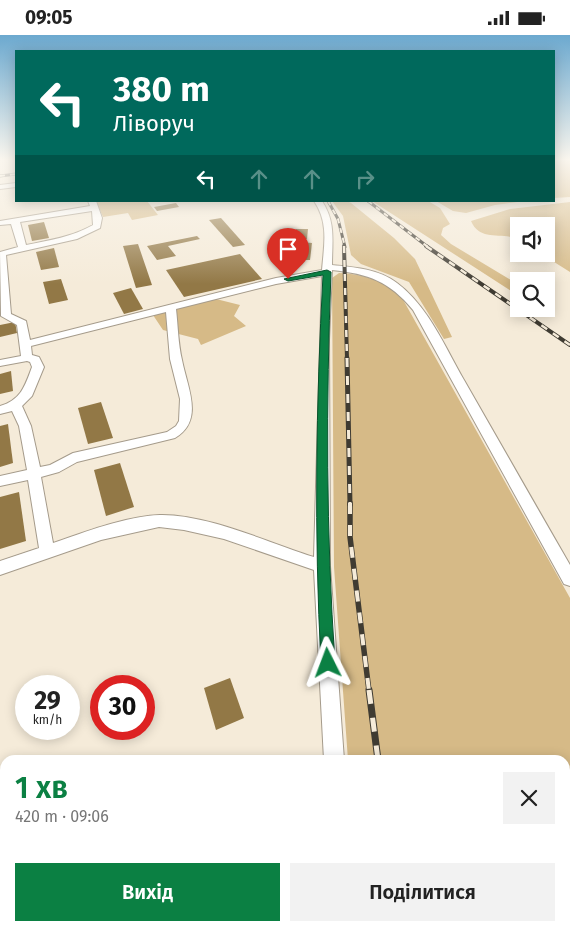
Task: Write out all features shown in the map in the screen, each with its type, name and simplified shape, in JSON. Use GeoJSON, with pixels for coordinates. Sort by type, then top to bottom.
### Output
{"type":"FeatureCollection","features":[{"type":"Feature","properties":{"kind":"street"},"geometry":{"type":"LineString","coordinates":[[319,202],[326,213],[329,224],[324,340],[322,566],[334,755]]}},
{"type":"Feature","properties":{"kind":"street"},"geometry":{"type":"LineString","coordinates":[[0,223],[93,205],[98,218],[97,226],[76,237],[0,254],[3,317],[22,323],[27,358]]}},
{"type":"Feature","properties":{"kind":"street"},"geometry":{"type":"LineString","coordinates":[[17,220],[15,223],[23,249]]}},
{"type":"Feature","properties":{"kind":"street"},"geometry":{"type":"LineString","coordinates":[[25,344],[327,269],[347,269],[376,276],[398,288],[424,321],[570,579]]}},
{"type":"Feature","properties":{"kind":"street"},"geometry":{"type":"LineString","coordinates":[[0,481],[54,469],[73,458],[104,453],[171,435],[181,429],[185,421],[186,399],[176,359],[171,308]]}},
{"type":"Feature","properties":{"kind":"street"},"geometry":{"type":"LineString","coordinates":[[0,363],[27,358],[35,359],[38,367],[23,401],[16,406],[0,410]]}},
{"type":"Feature","properties":{"kind":"street"},"geometry":{"type":"LineString","coordinates":[[16,406],[25,426],[46,550]]}},
{"type":"Feature","properties":{"kind":"street"},"geometry":{"type":"LineString","coordinates":[[0,568],[46,550],[133,525],[163,521],[224,535],[322,566]]}},
{"type":"Feature","properties":{"kind":"shaded area"},"geometry":{"type":"Polygon","coordinates":[[[96,202],[148,202],[158,215],[132,220],[128,213],[103,217],[96,202]]]}},
{"type":"Feature","properties":{"kind":"shaded area"},"geometry":{"type":"Polygon","coordinates":[[[333,202],[351,203],[394,238],[415,259],[452,337],[444,339],[409,282],[361,264],[351,255],[343,216],[333,202]]]}},
{"type":"Feature","properties":{"kind":"shaded area"},"geometry":{"type":"Polygon","coordinates":[[[374,202],[430,202],[440,208],[450,224],[443,228],[441,235],[451,244],[510,280],[510,290],[374,202]]]}},
{"type":"Feature","properties":{"kind":"shaded area"},"geometry":{"type":"Polygon","coordinates":[[[438,202],[518,202],[495,205],[466,213],[453,211],[438,202]]]}},
{"type":"Feature","properties":{"kind":"shaded area"},"geometry":{"type":"Polygon","coordinates":[[[570,202],[570,272],[554,262],[555,217],[510,217],[510,237],[480,232],[471,221],[510,209],[570,202]]]}},
{"type":"Feature","properties":{"kind":"shaded area"},"geometry":{"type":"Polygon","coordinates":[[[339,273],[372,279],[394,290],[401,296],[570,598],[570,755],[348,755],[334,567],[332,278],[339,273]]]}},
{"type":"Feature","properties":{"kind":"shaded area"},"geometry":{"type":"Polygon","coordinates":[[[216,299],[240,305],[234,316],[246,326],[201,345],[198,339],[163,330],[153,315],[216,299]]]}},
{"type":"Feature","properties":{"kind":"building"},"geometry":{"type":"Polygon","coordinates":[[[176,203],[179,207],[157,211],[154,207],[176,203]]]}},
{"type":"Feature","properties":{"kind":"building"},"geometry":{"type":"Polygon","coordinates":[[[221,218],[245,245],[233,247],[209,220],[221,218]]]}},
{"type":"Feature","properties":{"kind":"building"},"geometry":{"type":"Polygon","coordinates":[[[44,222],[49,238],[32,241],[28,225],[44,222]]]}},
{"type":"Feature","properties":{"kind":"building"},"geometry":{"type":"Polygon","coordinates":[[[296,229],[308,229],[307,239],[295,239],[296,229]]]}},
{"type":"Feature","properties":{"kind":"building"},"geometry":{"type":"Polygon","coordinates":[[[197,236],[200,239],[168,246],[176,256],[157,260],[147,246],[197,236]]]}},
{"type":"Feature","properties":{"kind":"building"},"geometry":{"type":"Polygon","coordinates":[[[302,242],[312,243],[310,260],[300,260],[302,242]]]}},
{"type":"Feature","properties":{"kind":"building"},"geometry":{"type":"Polygon","coordinates":[[[138,244],[152,285],[136,288],[123,246],[138,244]]]}},
{"type":"Feature","properties":{"kind":"building"},"geometry":{"type":"Polygon","coordinates":[[[54,248],[59,267],[41,270],[36,252],[54,248]]]}},
{"type":"Feature","properties":{"kind":"building"},"geometry":{"type":"Polygon","coordinates":[[[240,254],[262,279],[184,297],[166,270],[240,254]]]}},
{"type":"Feature","properties":{"kind":"building"},"geometry":{"type":"Polygon","coordinates":[[[61,279],[68,300],[49,304],[43,282],[61,279]]]}},
{"type":"Feature","properties":{"kind":"building"},"geometry":{"type":"Polygon","coordinates":[[[131,288],[143,309],[124,314],[113,293],[131,288]]]}},
{"type":"Feature","properties":{"kind":"building"},"geometry":{"type":"Polygon","coordinates":[[[15,322],[17,333],[0,337],[0,325],[15,322]]]}},
{"type":"Feature","properties":{"kind":"building"},"geometry":{"type":"Polygon","coordinates":[[[11,371],[13,391],[0,394],[0,374],[11,371]]]}},
{"type":"Feature","properties":{"kind":"building"},"geometry":{"type":"Polygon","coordinates":[[[101,402],[113,438],[88,444],[78,408],[101,402]]]}},
{"type":"Feature","properties":{"kind":"building"},"geometry":{"type":"Polygon","coordinates":[[[8,424],[13,463],[0,467],[0,426],[8,424]]]}},
{"type":"Feature","properties":{"kind":"building"},"geometry":{"type":"Polygon","coordinates":[[[120,463],[134,507],[106,516],[94,470],[120,463]]]}},
{"type":"Feature","properties":{"kind":"building"},"geometry":{"type":"Polygon","coordinates":[[[19,492],[26,541],[0,549],[0,497],[19,492]]]}},
{"type":"Feature","properties":{"kind":"building"},"geometry":{"type":"Polygon","coordinates":[[[230,678],[244,718],[216,730],[204,688],[230,678]]]}},
{"type":"Feature","properties":{"kind":"railway"},"geometry":{"type":"LineString","coordinates":[[329,202],[338,219],[345,247]]}},
{"type":"Feature","properties":{"kind":"railway"},"geometry":{"type":"LineString","coordinates":[[369,202],[428,247]]}},
{"type":"Feature","properties":{"kind":"railway"},"geometry":{"type":"LineString","coordinates":[[344,246],[347,359]]}},
{"type":"Feature","properties":{"kind":"railway"},"geometry":{"type":"LineString","coordinates":[[426,246],[570,345]]}},
{"type":"Feature","properties":{"kind":"railway"},"geometry":{"type":"LineString","coordinates":[[347,358],[350,505]]}},
{"type":"Feature","properties":{"kind":"railway"},"geometry":{"type":"LineString","coordinates":[[350,505],[350,537],[369,691]]}},
{"type":"Feature","properties":{"kind":"railway"},"geometry":{"type":"LineString","coordinates":[[369,690],[377,755]]}},
{"type":"Feature","properties":{"kind":"route"},"geometry":{"type":"LineString","coordinates":[[288,279],[327,272],[324,340],[322,566],[328,663]]}}]}
